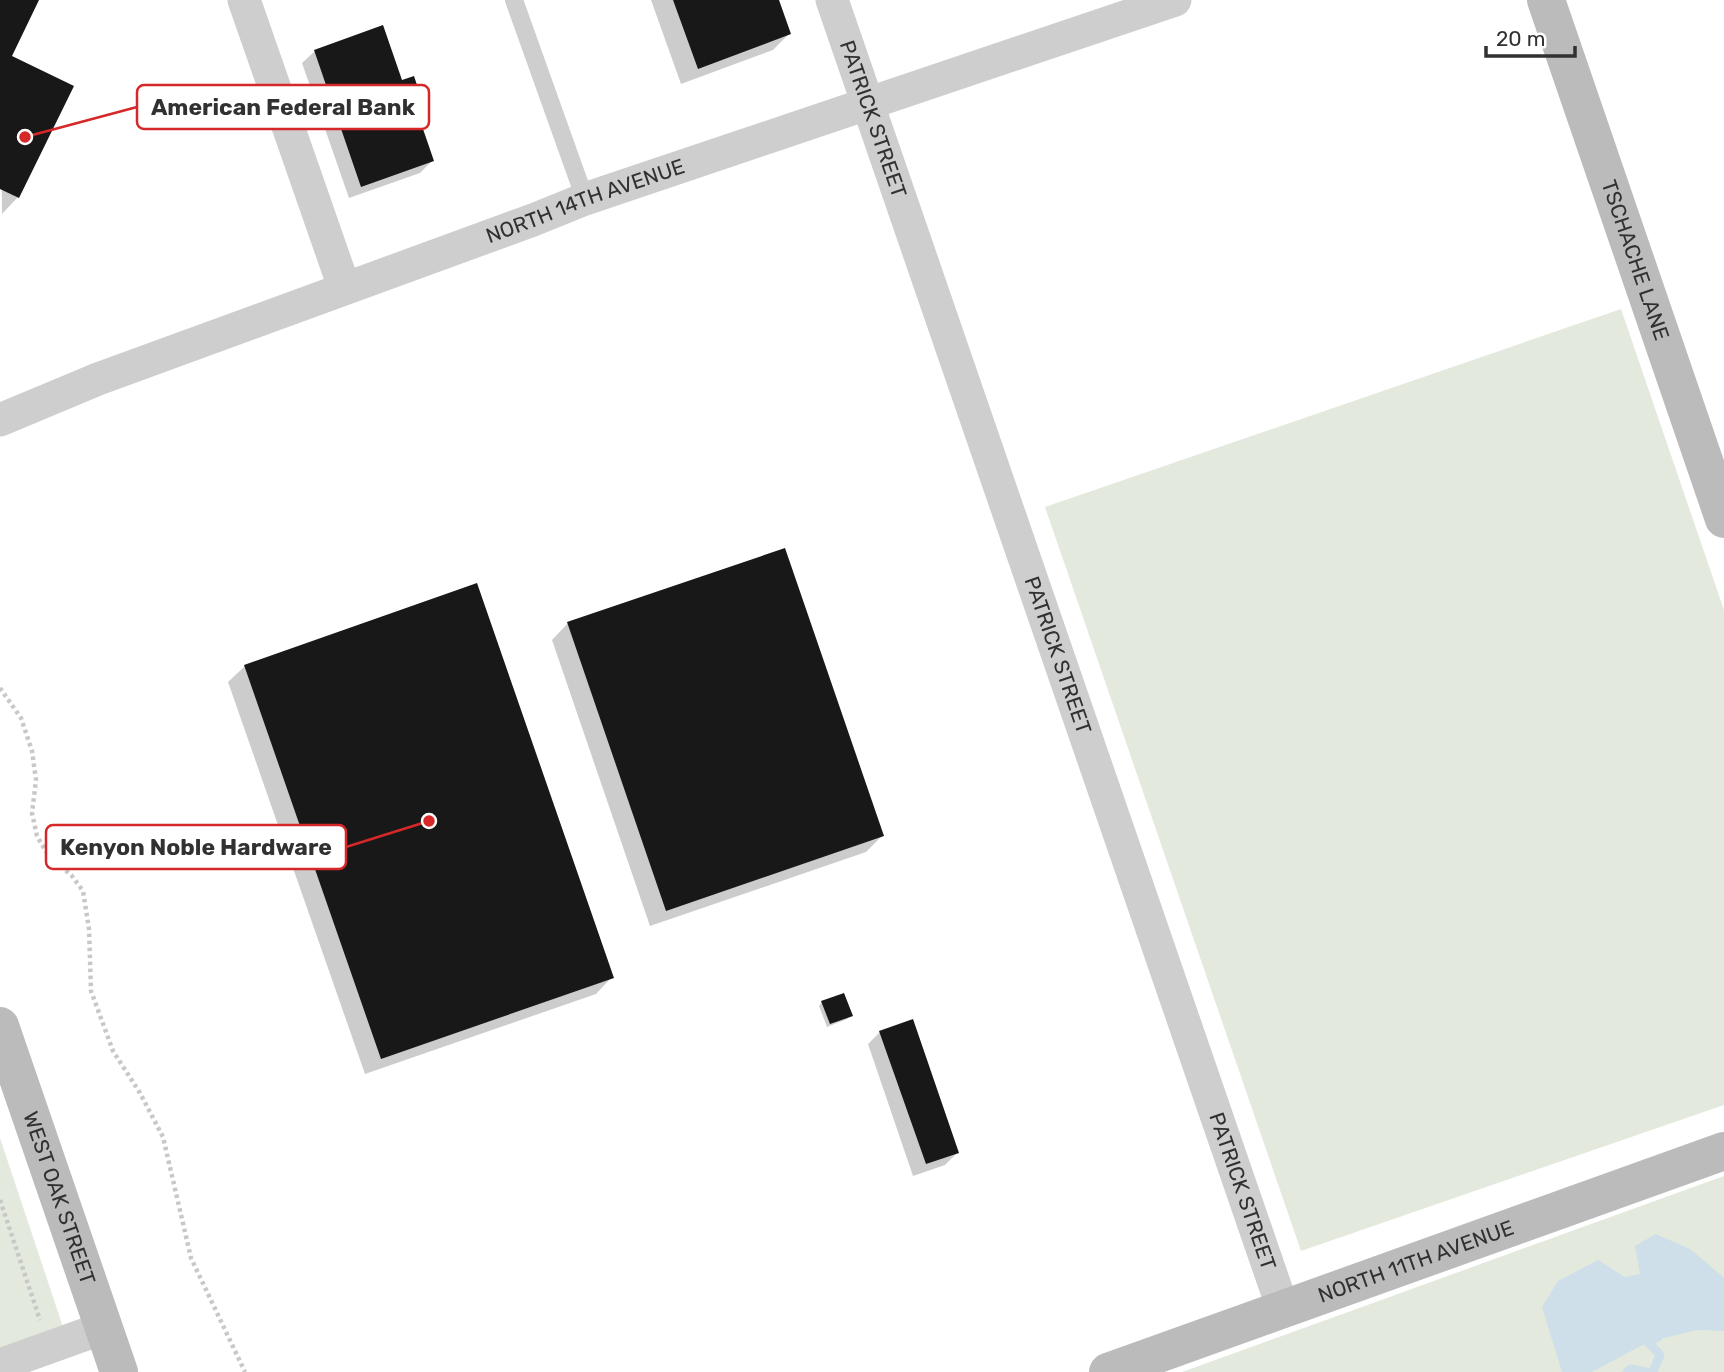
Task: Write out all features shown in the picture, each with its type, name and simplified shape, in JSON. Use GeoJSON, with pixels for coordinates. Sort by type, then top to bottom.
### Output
{"type":"FeatureCollection","features":[{"type":"Feature","properties":{"kind":"street"},"geometry":{"type":"LineString","coordinates":[[244,0],[344,287]]}},
{"type":"Feature","properties":{"kind":"street","name":"PATRICK STREET"},"geometry":{"type":"LineString","coordinates":[[832,0],[1283,1309]]}},
{"type":"Feature","properties":{"kind":"street","name":"NORTH 14TH AVENUE"},"geometry":{"type":"LineString","coordinates":[[0,420],[98,379],[585,199],[1175,0]]}},
{"type":"Feature","properties":{"kind":"street","name":"TSCHACHE LANE"},"geometry":{"type":"LineString","coordinates":[[1546,0],[1724,519]]}},
{"type":"Feature","properties":{"kind":"street","name":"WEST OAK STREET"},"geometry":{"type":"LineString","coordinates":[[0,1026],[118,1372]]}},
{"type":"Feature","properties":{"kind":"street","name":"NORTH 11TH AVENUE"},"geometry":{"type":"LineString","coordinates":[[1108,1372],[1724,1152]]}},
{"type":"Feature","properties":{"kind":"street"},"geometry":{"type":"LineString","coordinates":[[0,1365],[103,1328]]}},
{"type":"Feature","properties":{"kind":"lane"},"geometry":{"type":"LineString","coordinates":[[514,0],[585,199]]}},
{"type":"Feature","properties":{"kind":"path"},"geometry":{"type":"LineString","coordinates":[[0,688],[21,718],[32,751],[36,779],[32,813],[37,836],[48,855],[72,876],[83,891],[89,929],[91,991],[113,1051],[140,1093],[163,1137],[191,1258],[245,1372]]}},
{"type":"Feature","properties":{"kind":"path"},"geometry":{"type":"LineString","coordinates":[[0,1200],[50,1347]]}},
{"type":"Feature","properties":{"kind":"shaded area"},"geometry":{"type":"Polygon","coordinates":[[[1621,309],[1724,610],[1724,1105],[1301,1251],[1045,507],[1621,309]]]}},
{"type":"Feature","properties":{"kind":"shaded area"},"geometry":{"type":"Polygon","coordinates":[[[0,1138],[65,1333],[0,1357],[0,1138]]]}},
{"type":"Feature","properties":{"kind":"shaded area"},"geometry":{"type":"Polygon","coordinates":[[[1724,1176],[1724,1372],[1182,1372],[1724,1176]]]}},
{"type":"Feature","properties":{"kind":"water"},"geometry":{"type":"Polygon","coordinates":[[[1656,1234],[1690,1249],[1724,1278],[1724,1331],[1697,1330],[1648,1342],[1592,1372],[1562,1372],[1542,1307],[1558,1281],[1598,1260],[1625,1277],[1640,1274],[1635,1246],[1656,1234]]]}},
{"type":"Feature","properties":{"kind":"building"},"geometry":{"type":"Polygon","coordinates":[[[0,0],[39,0],[12,56],[74,86],[19,198],[0,189],[0,0]]]}},
{"type":"Feature","properties":{"kind":"building"},"geometry":{"type":"Polygon","coordinates":[[[673,0],[779,0],[791,34],[698,69],[673,0]]]}},
{"type":"Feature","properties":{"kind":"building"},"geometry":{"type":"Polygon","coordinates":[[[383,25],[402,80],[414,76],[420,94],[412,97],[434,161],[361,187],[314,50],[383,25]]]}},
{"type":"Feature","properties":{"kind":"building"},"geometry":{"type":"Polygon","coordinates":[[[785,548],[884,836],[666,911],[567,622],[785,548]]]}},
{"type":"Feature","properties":{"kind":"building"},"geometry":{"type":"Polygon","coordinates":[[[477,583],[614,978],[381,1059],[244,665],[477,583]]]}},
{"type":"Feature","properties":{"kind":"building"},"geometry":{"type":"Polygon","coordinates":[[[844,993],[853,1016],[830,1024],[821,1001],[844,993]]]}},
{"type":"Feature","properties":{"kind":"building"},"geometry":{"type":"Polygon","coordinates":[[[913,1019],[959,1153],[926,1164],[879,1031],[913,1019]]]}},
{"type":"Feature","properties":{"kind":"waterway"},"geometry":{"type":"LineString","coordinates":[[1653,1372],[1660,1355],[1648,1342],[1658,1337]]}},
{"type":"Feature","properties":{"kind":"waterway"},"geometry":{"type":"LineString","coordinates":[[1627,1372],[1631,1369],[1646,1372]]}},
{"type":"Feature","properties":{"kind":"place","name":"American Federal Bank"},"geometry":{"type":"Point","coordinates":[25,137]}},
{"type":"Feature","properties":{"kind":"place","name":"Kenyon Noble Hardware"},"geometry":{"type":"Point","coordinates":[429,821]}}]}
